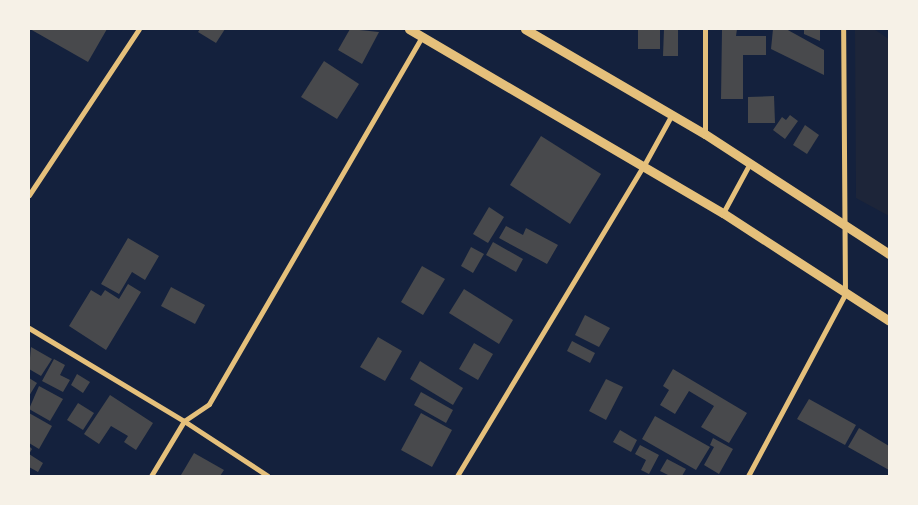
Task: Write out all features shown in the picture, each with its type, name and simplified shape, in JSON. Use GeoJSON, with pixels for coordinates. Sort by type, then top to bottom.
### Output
{"type":"FeatureCollection","features":[{"type":"Feature","properties":{"kind":"street"},"geometry":{"type":"LineString","coordinates":[[29,194],[140,29]]}},
{"type":"Feature","properties":{"kind":"street"},"geometry":{"type":"LineString","coordinates":[[409,29],[723,213],[889,321]]}},
{"type":"Feature","properties":{"kind":"street"},"geometry":{"type":"LineString","coordinates":[[525,29],[671,116],[705,134],[749,165],[889,254]]}},
{"type":"Feature","properties":{"kind":"street"},"geometry":{"type":"LineString","coordinates":[[705,29],[705,134]]}},
{"type":"Feature","properties":{"kind":"street"},"geometry":{"type":"LineString","coordinates":[[748,476],[845,294],[843,29]]}},
{"type":"Feature","properties":{"kind":"street"},"geometry":{"type":"LineString","coordinates":[[151,476],[184,421],[210,404],[422,36]]}},
{"type":"Feature","properties":{"kind":"street"},"geometry":{"type":"LineString","coordinates":[[457,476],[643,167],[671,116]]}},
{"type":"Feature","properties":{"kind":"street"},"geometry":{"type":"LineString","coordinates":[[723,213],[749,165]]}},
{"type":"Feature","properties":{"kind":"street"},"geometry":{"type":"LineString","coordinates":[[29,328],[184,421],[268,476]]}},
{"type":"Feature","properties":{"kind":"shaded area"},"geometry":{"type":"Polygon","coordinates":[[[855,29],[874,29],[889,39],[889,216],[856,198],[855,29]]]}},
{"type":"Feature","properties":{"kind":"building"},"geometry":{"type":"Polygon","coordinates":[[[30,29],[107,29],[88,62],[30,29]]]}},
{"type":"Feature","properties":{"kind":"building"},"geometry":{"type":"Polygon","coordinates":[[[200,29],[225,29],[216,43],[198,32],[200,29]]]}},
{"type":"Feature","properties":{"kind":"building"},"geometry":{"type":"Polygon","coordinates":[[[350,29],[379,32],[362,64],[338,50],[350,29]]]}},
{"type":"Feature","properties":{"kind":"building"},"geometry":{"type":"Polygon","coordinates":[[[638,29],[660,29],[660,49],[638,49],[638,29]]]}},
{"type":"Feature","properties":{"kind":"building"},"geometry":{"type":"Polygon","coordinates":[[[664,29],[678,29],[678,56],[663,56],[664,29]]]}},
{"type":"Feature","properties":{"kind":"building"},"geometry":{"type":"Polygon","coordinates":[[[722,29],[737,29],[736,36],[766,36],[766,55],[743,55],[743,99],[721,99],[722,29]]]}},
{"type":"Feature","properties":{"kind":"building"},"geometry":{"type":"Polygon","coordinates":[[[773,29],[786,29],[824,50],[824,75],[771,49],[773,29]]]}},
{"type":"Feature","properties":{"kind":"building"},"geometry":{"type":"Polygon","coordinates":[[[804,29],[820,29],[820,41],[804,34],[804,29]]]}},
{"type":"Feature","properties":{"kind":"building"},"geometry":{"type":"Polygon","coordinates":[[[324,61],[359,84],[337,119],[301,97],[324,61]]]}},
{"type":"Feature","properties":{"kind":"building"},"geometry":{"type":"Polygon","coordinates":[[[774,96],[775,123],[748,123],[748,97],[774,96]]]}},
{"type":"Feature","properties":{"kind":"building"},"geometry":{"type":"Polygon","coordinates":[[[790,115],[798,121],[785,139],[773,130],[782,117],[786,120],[790,115]]]}},
{"type":"Feature","properties":{"kind":"building"},"geometry":{"type":"Polygon","coordinates":[[[805,125],[819,135],[807,154],[793,145],[805,125]]]}},
{"type":"Feature","properties":{"kind":"building"},"geometry":{"type":"Polygon","coordinates":[[[541,136],[601,174],[570,224],[510,185],[541,136]]]}},
{"type":"Feature","properties":{"kind":"building"},"geometry":{"type":"Polygon","coordinates":[[[489,207],[504,217],[488,243],[473,234],[489,207]]]}},
{"type":"Feature","properties":{"kind":"building"},"geometry":{"type":"Polygon","coordinates":[[[506,226],[523,235],[526,228],[558,245],[547,264],[499,238],[506,226]]]}},
{"type":"Feature","properties":{"kind":"building"},"geometry":{"type":"Polygon","coordinates":[[[128,238],[159,256],[145,280],[132,272],[119,294],[101,284],[128,238]]]}},
{"type":"Feature","properties":{"kind":"building"},"geometry":{"type":"Polygon","coordinates":[[[493,242],[523,259],[516,272],[486,255],[493,242]]]}},
{"type":"Feature","properties":{"kind":"building"},"geometry":{"type":"Polygon","coordinates":[[[471,247],[484,254],[473,273],[461,266],[471,247]]]}},
{"type":"Feature","properties":{"kind":"building"},"geometry":{"type":"Polygon","coordinates":[[[422,266],[445,279],[423,315],[401,302],[422,266]]]}},
{"type":"Feature","properties":{"kind":"building"},"geometry":{"type":"Polygon","coordinates":[[[128,284],[141,292],[106,350],[69,326],[91,290],[101,296],[105,290],[119,299],[128,284]]]}},
{"type":"Feature","properties":{"kind":"building"},"geometry":{"type":"Polygon","coordinates":[[[171,287],[205,305],[195,324],[161,306],[171,287]]]}},
{"type":"Feature","properties":{"kind":"building"},"geometry":{"type":"Polygon","coordinates":[[[464,289],[513,320],[499,344],[449,313],[464,289]]]}},
{"type":"Feature","properties":{"kind":"building"},"geometry":{"type":"Polygon","coordinates":[[[585,315],[610,328],[599,347],[575,335],[585,315]]]}},
{"type":"Feature","properties":{"kind":"building"},"geometry":{"type":"Polygon","coordinates":[[[378,337],[402,351],[385,381],[360,367],[378,337]]]}},
{"type":"Feature","properties":{"kind":"building"},"geometry":{"type":"Polygon","coordinates":[[[572,341],[595,353],[590,363],[567,351],[572,341]]]}},
{"type":"Feature","properties":{"kind":"building"},"geometry":{"type":"Polygon","coordinates":[[[474,343],[493,354],[478,380],[459,369],[474,343]]]}},
{"type":"Feature","properties":{"kind":"building"},"geometry":{"type":"Polygon","coordinates":[[[31,347],[52,359],[41,376],[29,369],[31,347]]]}},
{"type":"Feature","properties":{"kind":"building"},"geometry":{"type":"Polygon","coordinates":[[[54,359],[65,365],[60,375],[70,380],[63,392],[42,381],[54,359]]]}},
{"type":"Feature","properties":{"kind":"building"},"geometry":{"type":"Polygon","coordinates":[[[420,361],[463,388],[453,405],[410,379],[420,361]]]}},
{"type":"Feature","properties":{"kind":"building"},"geometry":{"type":"Polygon","coordinates":[[[673,369],[747,413],[729,443],[701,427],[714,406],[689,391],[675,414],[660,405],[669,390],[663,386],[673,369]]]}},
{"type":"Feature","properties":{"kind":"building"},"geometry":{"type":"Polygon","coordinates":[[[77,374],[90,382],[83,393],[71,385],[77,374]]]}},
{"type":"Feature","properties":{"kind":"building"},"geometry":{"type":"Polygon","coordinates":[[[29,378],[37,383],[29,396],[29,378]]]}},
{"type":"Feature","properties":{"kind":"building"},"geometry":{"type":"Polygon","coordinates":[[[606,379],[623,387],[606,420],[589,411],[606,379]]]}},
{"type":"Feature","properties":{"kind":"building"},"geometry":{"type":"Polygon","coordinates":[[[39,386],[63,399],[50,421],[29,409],[39,386]]]}},
{"type":"Feature","properties":{"kind":"building"},"geometry":{"type":"Polygon","coordinates":[[[421,392],[453,410],[446,423],[414,405],[421,392]]]}},
{"type":"Feature","properties":{"kind":"building"},"geometry":{"type":"Polygon","coordinates":[[[110,395],[153,423],[136,450],[124,442],[128,436],[111,426],[99,444],[84,434],[110,395]]]}},
{"type":"Feature","properties":{"kind":"building"},"geometry":{"type":"Polygon","coordinates":[[[809,399],[856,425],[845,445],[797,419],[809,399]]]}},
{"type":"Feature","properties":{"kind":"building"},"geometry":{"type":"Polygon","coordinates":[[[78,403],[94,413],[83,430],[67,420],[78,403]]]}},
{"type":"Feature","properties":{"kind":"building"},"geometry":{"type":"Polygon","coordinates":[[[29,413],[52,426],[39,449],[29,443],[29,413]]]}},
{"type":"Feature","properties":{"kind":"building"},"geometry":{"type":"Polygon","coordinates":[[[421,413],[452,430],[432,467],[401,450],[421,413]]]}},
{"type":"Feature","properties":{"kind":"building"},"geometry":{"type":"Polygon","coordinates":[[[655,416],[710,447],[696,470],[642,439],[655,416]]]}},
{"type":"Feature","properties":{"kind":"building"},"geometry":{"type":"Polygon","coordinates":[[[859,428],[889,446],[889,470],[848,447],[859,428]]]}},
{"type":"Feature","properties":{"kind":"building"},"geometry":{"type":"Polygon","coordinates":[[[620,430],[637,440],[631,452],[613,442],[620,430]]]}},
{"type":"Feature","properties":{"kind":"building"},"geometry":{"type":"Polygon","coordinates":[[[713,438],[733,449],[719,474],[704,465],[714,447],[710,445],[713,438]]]}},
{"type":"Feature","properties":{"kind":"building"},"geometry":{"type":"Polygon","coordinates":[[[640,445],[659,455],[649,474],[641,470],[646,460],[635,454],[640,445]]]}},
{"type":"Feature","properties":{"kind":"building"},"geometry":{"type":"Polygon","coordinates":[[[194,453],[224,470],[220,476],[181,475],[194,453]]]}},
{"type":"Feature","properties":{"kind":"building"},"geometry":{"type":"Polygon","coordinates":[[[29,454],[43,463],[38,472],[29,467],[29,454]]]}},
{"type":"Feature","properties":{"kind":"building"},"geometry":{"type":"Polygon","coordinates":[[[667,459],[686,469],[682,476],[670,476],[660,471],[667,459]]]}}]}
